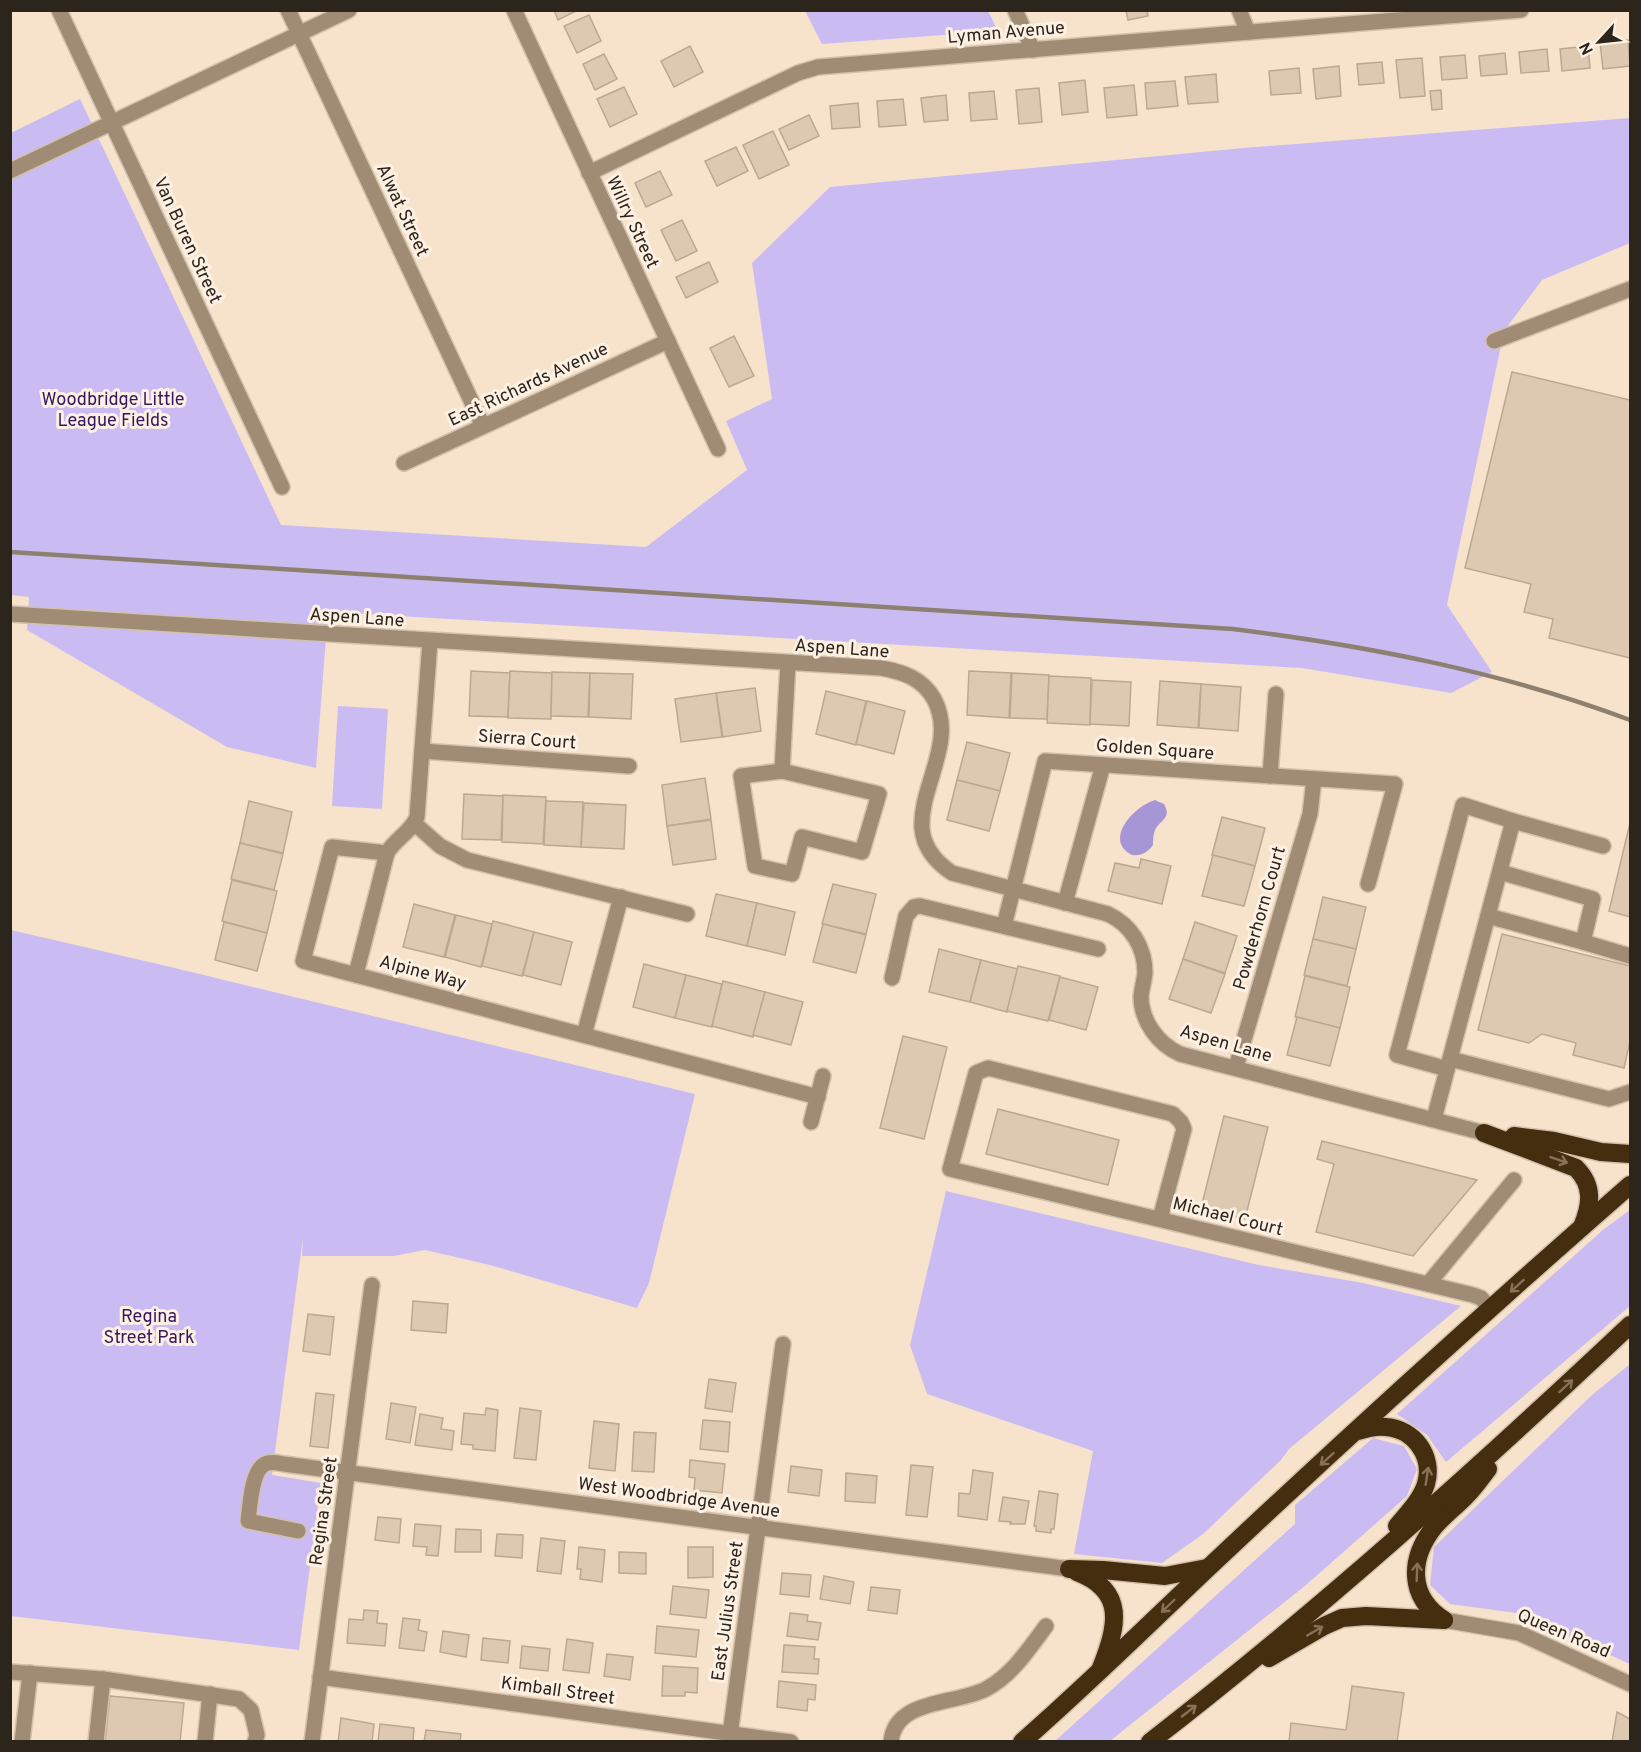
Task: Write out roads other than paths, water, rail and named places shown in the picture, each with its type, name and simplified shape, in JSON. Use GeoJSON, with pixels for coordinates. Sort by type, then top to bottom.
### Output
{"type":"FeatureCollection","features":[{"type":"Feature","properties":{"kind":"highway"},"geometry":{"type":"LineString","coordinates":[[1484,1133],[1554,1142],[1601,1152],[1630,1154]]}},
{"type":"Feature","properties":{"kind":"highway"},"geometry":{"type":"LineString","coordinates":[[1484,1133],[1576,1168],[1583,1175],[1590,1190],[1589,1210],[1582,1228]]}},
{"type":"Feature","properties":{"kind":"highway"},"geometry":{"type":"LineString","coordinates":[[1022,1742],[1099,1674],[1208,1568],[1630,1185]]}},
{"type":"Feature","properties":{"kind":"highway"},"geometry":{"type":"LineString","coordinates":[[1150,1742],[1228,1681],[1372,1559],[1523,1426],[1626,1330]]}},
{"type":"Feature","properties":{"kind":"highway"},"geometry":{"type":"LineString","coordinates":[[1444,1620],[1430,1609],[1418,1589],[1416,1573],[1422,1549],[1432,1529],[1467,1496],[1523,1426]]}},
{"type":"Feature","properties":{"kind":"highway"},"geometry":{"type":"LineString","coordinates":[[1358,1431],[1386,1427],[1403,1432],[1417,1441],[1428,1463],[1427,1481],[1419,1498],[1372,1559]]}},
{"type":"Feature","properties":{"kind":"highway"},"geometry":{"type":"LineString","coordinates":[[1069,1569],[1165,1576],[1208,1568]]}},
{"type":"Feature","properties":{"kind":"highway"},"geometry":{"type":"LineString","coordinates":[[1069,1569],[1106,1590],[1113,1607],[1115,1617],[1113,1633],[1099,1674]]}},
{"type":"Feature","properties":{"kind":"highway"},"geometry":{"type":"LineString","coordinates":[[1228,1681],[1342,1618],[1366,1616],[1444,1620]]}},
{"type":"Feature","properties":{"kind":"street","name":"Van Buren Street"},"geometry":{"type":"LineString","coordinates":[[59,10],[282,487]]}},
{"type":"Feature","properties":{"kind":"street","name":"Alwat Street"},"geometry":{"type":"LineString","coordinates":[[288,10],[483,426]]}},
{"type":"Feature","properties":{"kind":"street"},"geometry":{"type":"LineString","coordinates":[[10,171],[349,10]]}},
{"type":"Feature","properties":{"kind":"street","name":"Willry Street"},"geometry":{"type":"LineString","coordinates":[[514,10],[718,449]]}},
{"type":"Feature","properties":{"kind":"street"},"geometry":{"type":"LineString","coordinates":[[1015,10],[1033,50]]}},
{"type":"Feature","properties":{"kind":"street"},"geometry":{"type":"LineString","coordinates":[[1239,10],[1248,32]]}},
{"type":"Feature","properties":{"kind":"street","name":"Lyman Avenue"},"geometry":{"type":"LineString","coordinates":[[589,173],[808,70],[828,65],[1521,10]]}},
{"type":"Feature","properties":{"kind":"street"},"geometry":{"type":"LineString","coordinates":[[1494,341],[1630,289]]}},
{"type":"Feature","properties":{"kind":"street","name":"East Richards Avenue"},"geometry":{"type":"LineString","coordinates":[[404,463],[668,341]]}},
{"type":"Feature","properties":{"kind":"street","name":"Aspen Lane"},"geometry":{"type":"LineString","coordinates":[[10,615],[887,669],[906,674],[924,685],[936,704],[942,725],[922,820],[925,841],[936,860],[952,873],[1108,914],[1126,926],[1138,944],[1144,965],[1142,1005],[1149,1026],[1163,1044],[1180,1054],[1484,1133]]}},
{"type":"Feature","properties":{"kind":"street"},"geometry":{"type":"LineString","coordinates":[[430,641],[418,809],[414,823],[440,846],[458,857],[687,914]]}},
{"type":"Feature","properties":{"kind":"street"},"geometry":{"type":"LineString","coordinates":[[782,771],[788,663]]}},
{"type":"Feature","properties":{"kind":"street"},"geometry":{"type":"LineString","coordinates":[[1270,776],[1276,694]]}},
{"type":"Feature","properties":{"kind":"street","name":"Sierra Court"},"geometry":{"type":"LineString","coordinates":[[422,751],[630,766]]}},
{"type":"Feature","properties":{"kind":"street","name":"Golden Square"},"geometry":{"type":"LineString","coordinates":[[1014,890],[1045,762],[1395,784],[1368,884]]}},
{"type":"Feature","properties":{"kind":"street"},"geometry":{"type":"LineString","coordinates":[[1065,903],[1103,765]]}},
{"type":"Feature","properties":{"kind":"street"},"geometry":{"type":"LineString","coordinates":[[782,771],[879,794],[862,852],[802,837],[792,874],[755,866],[741,776],[782,771]]}},
{"type":"Feature","properties":{"kind":"street","name":"Powderhorn Court"},"geometry":{"type":"LineString","coordinates":[[1236,1067],[1310,814],[1314,779]]}},
{"type":"Feature","properties":{"kind":"street"},"geometry":{"type":"LineString","coordinates":[[1603,846],[1463,806],[1397,1055],[1449,1064],[1609,1100],[1630,1092]]}},
{"type":"Feature","properties":{"kind":"street"},"geometry":{"type":"LineString","coordinates":[[1434,1119],[1513,821]]}},
{"type":"Feature","properties":{"kind":"street","name":"Alpine Way"},"geometry":{"type":"LineString","coordinates":[[414,823],[394,842],[387,853],[356,974],[818,1097]]}},
{"type":"Feature","properties":{"kind":"street"},"geometry":{"type":"LineString","coordinates":[[356,974],[303,961],[305,950],[332,847],[387,853]]}},
{"type":"Feature","properties":{"kind":"street"},"geometry":{"type":"LineString","coordinates":[[1500,872],[1593,899],[1583,942]]}},
{"type":"Feature","properties":{"kind":"street"},"geometry":{"type":"LineString","coordinates":[[1004,926],[1014,890]]}},
{"type":"Feature","properties":{"kind":"street"},"geometry":{"type":"LineString","coordinates":[[585,1035],[621,897]]}},
{"type":"Feature","properties":{"kind":"street"},"geometry":{"type":"LineString","coordinates":[[892,978],[906,916],[914,907],[927,907],[1098,949]]}},
{"type":"Feature","properties":{"kind":"street"},"geometry":{"type":"LineString","coordinates":[[1488,916],[1630,956]]}},
{"type":"Feature","properties":{"kind":"street","name":"Michael Court"},"geometry":{"type":"LineString","coordinates":[[1160,1220],[1184,1129],[1173,1114],[988,1068],[976,1073],[950,1169],[1160,1220],[1473,1295],[1481,1298],[1491,1309]]}},
{"type":"Feature","properties":{"kind":"street"},"geometry":{"type":"LineString","coordinates":[[811,1122],[823,1076]]}},
{"type":"Feature","properties":{"kind":"street"},"geometry":{"type":"LineString","coordinates":[[1428,1284],[1514,1180]]}},
{"type":"Feature","properties":{"kind":"street","name":"Regina Street"},"geometry":{"type":"LineString","coordinates":[[312,1742],[372,1286]]}},
{"type":"Feature","properties":{"kind":"street","name":"East Julius Street"},"geometry":{"type":"LineString","coordinates":[[729,1737],[783,1344]]}},
{"type":"Feature","properties":{"kind":"street","name":"West Woodbridge Avenue"},"geometry":{"type":"LineString","coordinates":[[298,1531],[248,1521],[254,1481],[264,1464],[269,1462],[348,1472],[1069,1569]]}},
{"type":"Feature","properties":{"kind":"street","name":"Queen Road"},"geometry":{"type":"LineString","coordinates":[[1444,1620],[1520,1633],[1630,1684]]}},
{"type":"Feature","properties":{"kind":"street"},"geometry":{"type":"LineString","coordinates":[[891,1742],[892,1733],[907,1712],[985,1689],[1017,1665],[1046,1626]]}},
{"type":"Feature","properties":{"kind":"street"},"geometry":{"type":"LineString","coordinates":[[10,1672],[103,1679],[239,1699],[251,1710],[256,1735],[255,1742]]}},
{"type":"Feature","properties":{"kind":"street"},"geometry":{"type":"LineString","coordinates":[[22,1742],[30,1673]]}},
{"type":"Feature","properties":{"kind":"street","name":"Kimball Street"},"geometry":{"type":"LineString","coordinates":[[320,1677],[729,1737],[791,1742]]}},
{"type":"Feature","properties":{"kind":"street"},"geometry":{"type":"LineString","coordinates":[[96,1742],[103,1679]]}},
{"type":"Feature","properties":{"kind":"street"},"geometry":{"type":"LineString","coordinates":[[205,1742],[210,1694]]}},
{"type":"Feature","properties":{"kind":"railway"},"geometry":{"type":"LineString","coordinates":[[10,552],[1233,629],[1334,644],[1434,663],[1533,688],[1630,720]]}},
{"type":"Feature","properties":{"kind":"park label","name":"Woodbridge Little League Fields"},"geometry":{"type":"Point","coordinates":[113,409]}},
{"type":"Feature","properties":{"kind":"park label","name":"Regina Street Park"},"geometry":{"type":"Point","coordinates":[149,1326]}}]}
